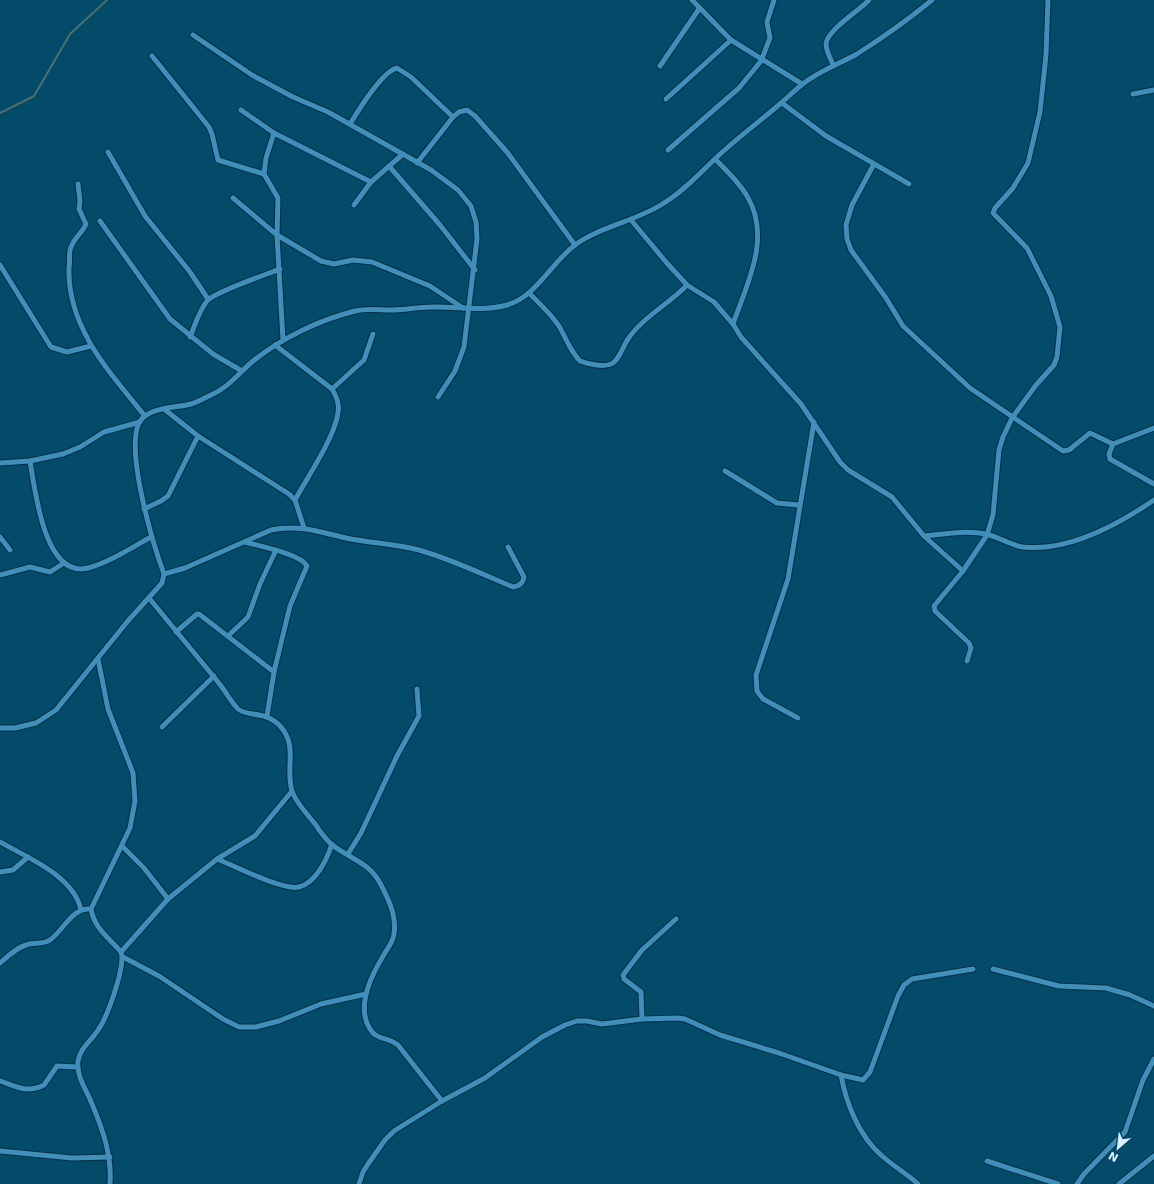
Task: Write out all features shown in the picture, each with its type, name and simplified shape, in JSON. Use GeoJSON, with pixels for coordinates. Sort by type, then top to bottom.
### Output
{"type":"FeatureCollection","features":[{"type":"Feature","properties":{"kind":"street"},"geometry":{"type":"LineString","coordinates":[[692,0],[699,9],[731,40],[761,61],[802,84]]}},
{"type":"Feature","properties":{"kind":"street"},"geometry":{"type":"LineString","coordinates":[[668,150],[739,88],[761,61],[770,38],[767,22],[774,0]]}},
{"type":"Feature","properties":{"kind":"street"},"geometry":{"type":"LineString","coordinates":[[833,65],[826,46],[826,40],[837,28],[869,0]]}},
{"type":"Feature","properties":{"kind":"street"},"geometry":{"type":"LineString","coordinates":[[0,728],[27,726],[47,717],[65,700],[127,622],[162,584],[164,574],[151,537],[144,509],[135,448],[135,434],[140,422],[145,416],[164,409],[192,404],[214,394],[229,384],[242,371],[275,344],[316,325],[360,310],[398,310],[431,307],[470,309],[507,304],[529,293],[575,245],[591,236],[631,220],[667,202],[746,131],[802,84],[833,65],[862,51],[932,0]]}},
{"type":"Feature","properties":{"kind":"street"},"geometry":{"type":"LineString","coordinates":[[967,661],[971,648],[969,643],[933,609],[963,571],[987,535],[993,515],[999,450],[1012,418],[1036,385],[1054,365],[1060,327],[1051,296],[1029,253],[993,213],[995,208],[1021,176],[1028,163],[1040,112],[1046,55],[1048,0]]}},
{"type":"Feature","properties":{"kind":"street"},"geometry":{"type":"LineString","coordinates":[[660,66],[699,9]]}},
{"type":"Feature","properties":{"kind":"street"},"geometry":{"type":"LineString","coordinates":[[193,34],[252,75],[293,97],[328,112],[431,170],[458,190],[471,206],[476,222],[477,239],[470,309],[462,356],[438,397]]}},
{"type":"Feature","properties":{"kind":"street"},"geometry":{"type":"LineString","coordinates":[[666,99],[731,40]]}},
{"type":"Feature","properties":{"kind":"street"},"geometry":{"type":"LineString","coordinates":[[152,56],[208,126],[212,134],[218,160],[264,174]]}},
{"type":"Feature","properties":{"kind":"street"},"geometry":{"type":"LineString","coordinates":[[350,124],[365,101],[385,76],[391,69],[397,68],[412,77],[453,117]]}},
{"type":"Feature","properties":{"kind":"street"},"geometry":{"type":"LineString","coordinates":[[1133,94],[1154,90]]}},
{"type":"Feature","properties":{"kind":"street"},"geometry":{"type":"LineString","coordinates":[[782,102],[826,136],[909,184]]}},
{"type":"Feature","properties":{"kind":"street"},"geometry":{"type":"LineString","coordinates":[[241,110],[274,133],[371,182]]}},
{"type":"Feature","properties":{"kind":"street"},"geometry":{"type":"LineString","coordinates":[[417,163],[453,117],[464,110],[475,116],[507,152],[575,245]]}},
{"type":"Feature","properties":{"kind":"street"},"geometry":{"type":"LineString","coordinates":[[274,133],[266,158],[264,174],[278,198],[277,235],[283,340]]}},
{"type":"Feature","properties":{"kind":"street"},"geometry":{"type":"LineString","coordinates":[[108,152],[145,216],[190,272],[208,299]]}},
{"type":"Feature","properties":{"kind":"street"},"geometry":{"type":"LineString","coordinates":[[354,205],[371,182],[403,154]]}},
{"type":"Feature","properties":{"kind":"street"},"geometry":{"type":"LineString","coordinates":[[715,159],[747,196],[754,211],[759,234],[756,254],[733,324]]}},
{"type":"Feature","properties":{"kind":"street"},"geometry":{"type":"LineString","coordinates":[[874,164],[852,205],[846,225],[847,239],[852,250],[886,298],[903,326],[970,388],[1012,418],[1063,451],[1068,450],[1090,433],[1113,444],[1154,429]]}},
{"type":"Feature","properties":{"kind":"street"},"geometry":{"type":"LineString","coordinates":[[390,166],[440,225],[474,270]]}},
{"type":"Feature","properties":{"kind":"street"},"geometry":{"type":"LineString","coordinates":[[78,184],[80,201],[79,209],[86,224],[77,235],[72,246],[69,278],[70,294],[76,314],[91,346],[145,416]]}},
{"type":"Feature","properties":{"kind":"street"},"geometry":{"type":"LineString","coordinates":[[233,198],[277,235],[322,261],[334,264],[361,260],[372,262],[438,290],[464,309]]}},
{"type":"Feature","properties":{"kind":"street"},"geometry":{"type":"LineString","coordinates":[[631,220],[666,262],[688,285],[714,302],[733,324],[741,338],[801,404],[840,462],[848,470],[892,497],[924,536],[963,571]]}},
{"type":"Feature","properties":{"kind":"street"},"geometry":{"type":"LineString","coordinates":[[100,221],[170,319],[190,337],[242,371]]}},
{"type":"Feature","properties":{"kind":"street"},"geometry":{"type":"LineString","coordinates":[[0,265],[51,347],[67,352],[91,346]]}},
{"type":"Feature","properties":{"kind":"street"},"geometry":{"type":"LineString","coordinates":[[190,337],[200,312],[208,299],[257,277],[280,269]]}},
{"type":"Feature","properties":{"kind":"street"},"geometry":{"type":"LineString","coordinates":[[529,293],[558,326],[570,349],[580,361],[608,364],[617,359],[636,328],[679,294],[688,285]]}},
{"type":"Feature","properties":{"kind":"street"},"geometry":{"type":"LineString","coordinates":[[332,389],[364,360],[373,334]]}},
{"type":"Feature","properties":{"kind":"street"},"geometry":{"type":"LineString","coordinates":[[275,344],[332,389],[337,396],[339,405],[333,430],[295,500]]}},
{"type":"Feature","properties":{"kind":"street"},"geometry":{"type":"LineString","coordinates":[[164,409],[198,436],[295,500],[304,528]]}},
{"type":"Feature","properties":{"kind":"street"},"geometry":{"type":"LineString","coordinates":[[0,463],[30,461],[72,451],[104,432],[140,422]]}},
{"type":"Feature","properties":{"kind":"street"},"geometry":{"type":"LineString","coordinates":[[798,718],[763,699],[757,691],[756,675],[786,587],[798,505],[814,422]]}},
{"type":"Feature","properties":{"kind":"street"},"geometry":{"type":"LineString","coordinates":[[144,509],[162,502],[168,496],[198,436]]}},
{"type":"Feature","properties":{"kind":"street"},"geometry":{"type":"LineString","coordinates":[[1113,444],[1109,454],[1110,459],[1154,484]]}},
{"type":"Feature","properties":{"kind":"street"},"geometry":{"type":"LineString","coordinates":[[30,461],[45,528],[57,556],[70,567],[87,568],[123,552],[151,537]]}},
{"type":"Feature","properties":{"kind":"street"},"geometry":{"type":"LineString","coordinates":[[725,471],[777,503],[798,505]]}},
{"type":"Feature","properties":{"kind":"street"},"geometry":{"type":"LineString","coordinates":[[924,536],[963,532],[987,535],[1014,545],[1025,547],[1062,544],[1118,523],[1154,500]]}},
{"type":"Feature","properties":{"kind":"street"},"geometry":{"type":"LineString","coordinates":[[164,574],[185,568],[271,530],[286,527],[304,528],[349,539],[384,543],[420,550],[513,587],[519,586],[523,582],[524,577],[508,547]]}},
{"type":"Feature","properties":{"kind":"street"},"geometry":{"type":"LineString","coordinates":[[0,538],[10,550]]}},
{"type":"Feature","properties":{"kind":"street"},"geometry":{"type":"LineString","coordinates":[[245,542],[276,550],[302,561],[306,564],[307,569],[290,606],[274,672],[267,716]]}},
{"type":"Feature","properties":{"kind":"street"},"geometry":{"type":"LineString","coordinates":[[228,636],[248,617],[263,577],[276,550]]}},
{"type":"Feature","properties":{"kind":"street"},"geometry":{"type":"LineString","coordinates":[[0,575],[30,567],[50,572],[64,563]]}},
{"type":"Feature","properties":{"kind":"street"},"geometry":{"type":"LineString","coordinates":[[149,598],[214,676],[238,709],[245,712],[267,716],[280,726],[288,738],[291,750],[289,776],[292,791],[317,827],[332,844],[365,864],[379,882],[393,914],[395,926],[394,936],[382,958],[366,994],[364,1010],[370,1030],[379,1038],[394,1042],[398,1045],[442,1101]]}},
{"type":"Feature","properties":{"kind":"street"},"geometry":{"type":"LineString","coordinates":[[176,632],[199,614],[274,672]]}},
{"type":"Feature","properties":{"kind":"street"},"geometry":{"type":"LineString","coordinates":[[98,659],[108,709],[133,773],[135,801],[133,817],[122,847],[91,909],[97,926],[122,955],[159,976],[223,1019],[239,1027],[256,1027],[279,1021],[321,1004],[366,994]]}},
{"type":"Feature","properties":{"kind":"street"},"geometry":{"type":"LineString","coordinates":[[162,727],[214,676]]}},
{"type":"Feature","properties":{"kind":"street"},"geometry":{"type":"LineString","coordinates":[[348,854],[361,833],[397,756],[419,716],[417,689]]}},
{"type":"Feature","properties":{"kind":"street"},"geometry":{"type":"LineString","coordinates":[[110,1184],[110,1157],[97,1116],[78,1066],[80,1054],[99,1030],[111,1003],[122,955],[168,899],[217,859],[255,836],[292,791]]}},
{"type":"Feature","properties":{"kind":"street"},"geometry":{"type":"LineString","coordinates":[[0,842],[42,864],[74,891],[79,899],[81,910]]}},
{"type":"Feature","properties":{"kind":"street"},"geometry":{"type":"LineString","coordinates":[[217,859],[272,882],[297,888],[303,886],[316,874],[327,858],[332,844]]}},
{"type":"Feature","properties":{"kind":"street"},"geometry":{"type":"LineString","coordinates":[[122,847],[144,868],[168,899]]}},
{"type":"Feature","properties":{"kind":"street"},"geometry":{"type":"LineString","coordinates":[[0,872],[12,870],[28,857]]}},
{"type":"Feature","properties":{"kind":"street"},"geometry":{"type":"LineString","coordinates":[[0,963],[17,949],[25,945],[50,940],[81,910],[91,909]]}},
{"type":"Feature","properties":{"kind":"street"},"geometry":{"type":"LineString","coordinates":[[642,1019],[641,992],[624,979],[623,975],[642,950],[676,919]]}},
{"type":"Feature","properties":{"kind":"street"},"geometry":{"type":"LineString","coordinates":[[359,1184],[363,1172],[389,1135],[442,1101],[484,1078],[542,1037],[565,1025],[577,1021],[602,1024],[642,1019],[685,1019],[720,1035],[782,1054],[841,1075],[864,1080],[868,1077],[898,996],[904,985],[912,979],[973,969]]}},
{"type":"Feature","properties":{"kind":"street"},"geometry":{"type":"LineString","coordinates":[[993,969],[1058,986],[1106,988],[1130,995],[1154,1006]]}},
{"type":"Feature","properties":{"kind":"street"},"geometry":{"type":"LineString","coordinates":[[1077,1184],[1084,1174],[1125,1132],[1143,1080],[1154,1059]]}},
{"type":"Feature","properties":{"kind":"street"},"geometry":{"type":"LineString","coordinates":[[0,1081],[13,1087],[30,1089],[44,1085],[57,1066],[78,1066]]}},
{"type":"Feature","properties":{"kind":"street"},"geometry":{"type":"LineString","coordinates":[[841,1075],[844,1093],[850,1108],[871,1145],[881,1156],[897,1166],[918,1184]]}},
{"type":"Feature","properties":{"kind":"street"},"geometry":{"type":"LineString","coordinates":[[0,1151],[72,1158],[110,1157]]}},
{"type":"Feature","properties":{"kind":"street"},"geometry":{"type":"LineString","coordinates":[[1120,1184],[1154,1156]]}},
{"type":"Feature","properties":{"kind":"street"},"geometry":{"type":"LineString","coordinates":[[987,1162],[1058,1184]]}},
{"type":"Feature","properties":{"kind":"waterway"},"geometry":{"type":"LineString","coordinates":[[0,113],[34,96],[70,34],[107,0]]}}]}
